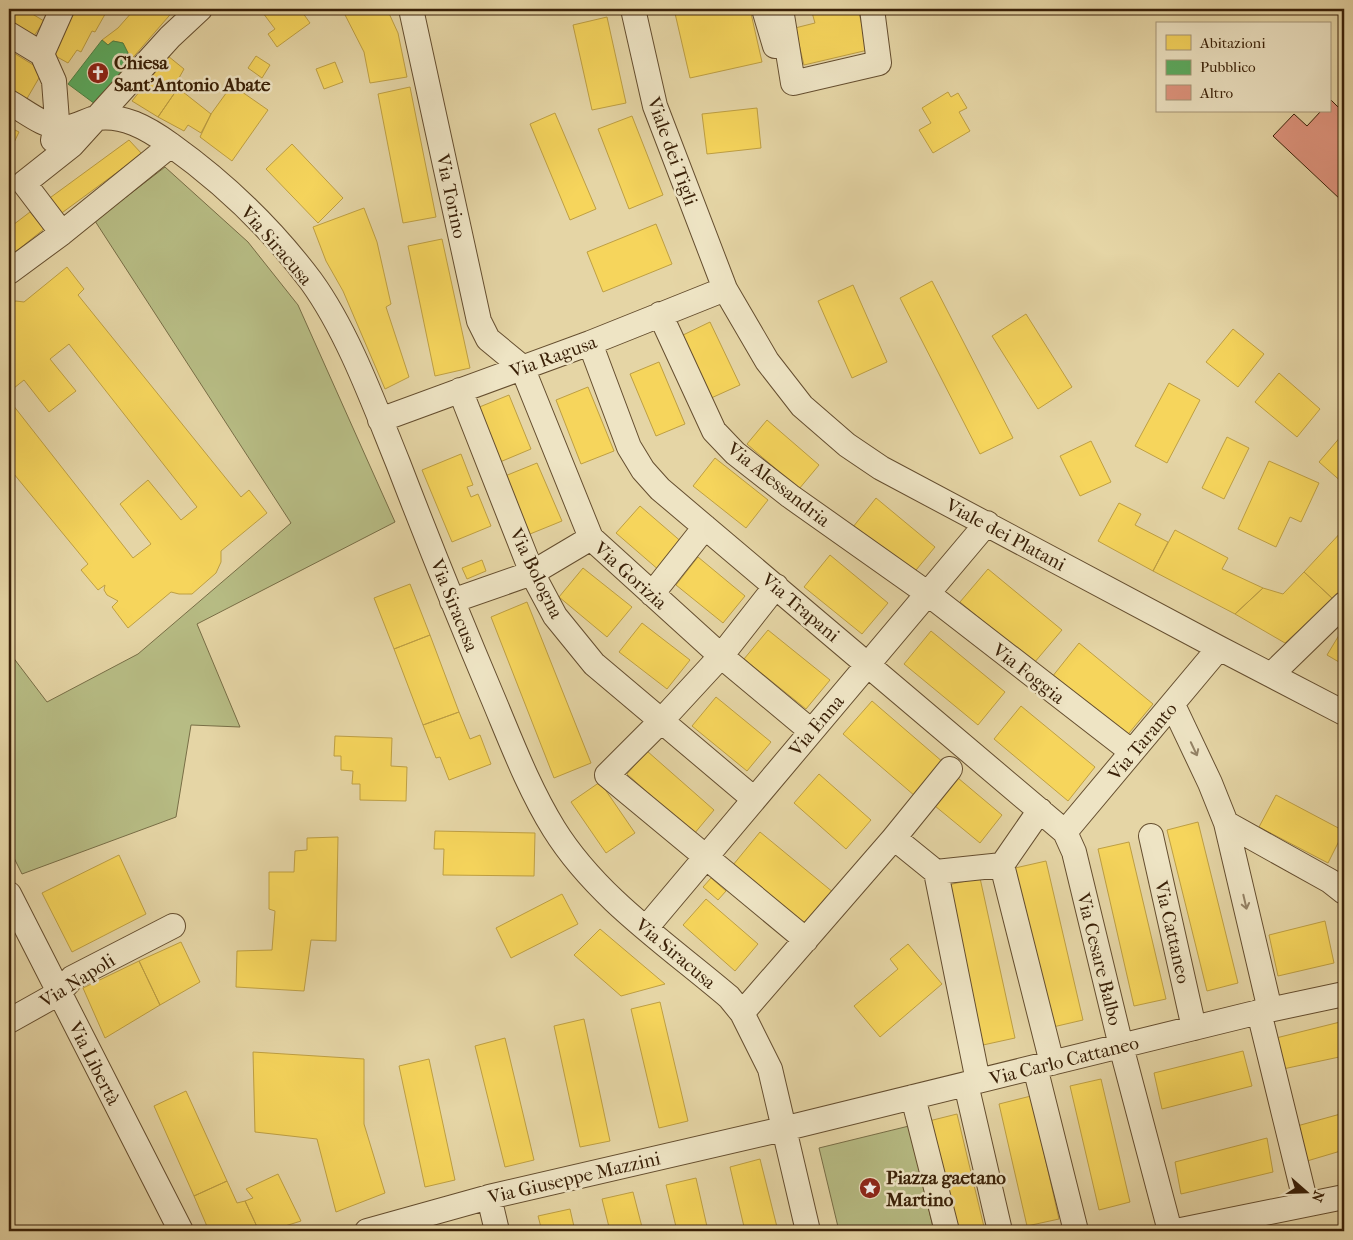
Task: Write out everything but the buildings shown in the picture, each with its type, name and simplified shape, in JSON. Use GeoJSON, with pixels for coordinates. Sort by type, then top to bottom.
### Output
{"type":"FeatureCollection","features":[{"type":"Feature","properties":{"kind":"street"},"geometry":{"type":"LineString","coordinates":[[62,233],[13,192],[62,133],[96,118],[170,37],[200,9]]}},
{"type":"Feature","properties":{"kind":"street","name":"Via Torino"},"geometry":{"type":"LineString","coordinates":[[412,9],[479,321],[488,340],[522,367]]}},
{"type":"Feature","properties":{"kind":"street","name":"Viale dei Tigli"},"geometry":{"type":"LineString","coordinates":[[632,9],[654,106],[725,289]]}},
{"type":"Feature","properties":{"kind":"street"},"geometry":{"type":"LineString","coordinates":[[764,9],[783,70],[793,83]]}},
{"type":"Feature","properties":{"kind":"street"},"geometry":{"type":"LineString","coordinates":[[781,9],[793,83]]}},
{"type":"Feature","properties":{"kind":"street"},"geometry":{"type":"LineString","coordinates":[[793,83],[879,63],[872,9]]}},
{"type":"Feature","properties":{"kind":"street"},"geometry":{"type":"LineString","coordinates":[[42,54],[54,12]]}},
{"type":"Feature","properties":{"kind":"street"},"geometry":{"type":"LineString","coordinates":[[9,34],[42,54],[54,81],[62,133]]}},
{"type":"Feature","properties":{"kind":"street"},"geometry":{"type":"LineString","coordinates":[[9,102],[62,133]]}},
{"type":"Feature","properties":{"kind":"street","name":"Via Siracusa"},"geometry":{"type":"LineString","coordinates":[[96,118],[120,119],[142,126],[172,145],[216,180],[256,216],[312,283],[339,326],[380,420],[452,601],[530,788],[555,830],[586,871],[609,896],[729,997],[742,1013],[770,1069],[808,1231]]}},
{"type":"Feature","properties":{"kind":"street"},"geometry":{"type":"LineString","coordinates":[[9,272],[62,233],[172,145]]}},
{"type":"Feature","properties":{"kind":"street","name":"Via Ragusa"},"geometry":{"type":"LineString","coordinates":[[380,420],[590,343],[725,289]]}},
{"type":"Feature","properties":{"kind":"street","name":"Viale dei Platani"},"geometry":{"type":"LineString","coordinates":[[725,289],[767,361],[802,406],[847,446],[881,468],[1344,713]]}},
{"type":"Feature","properties":{"kind":"street","name":"Via Alessandria"},"geometry":{"type":"LineString","coordinates":[[660,314],[714,431],[735,453],[790,496],[927,593]]}},
{"type":"Feature","properties":{"kind":"street","name":"Via Trapani"},"geometry":{"type":"LineString","coordinates":[[590,343],[629,447],[643,470],[660,488],[1065,832]]}},
{"type":"Feature","properties":{"kind":"street","name":"Via Gorizia"},"geometry":{"type":"LineString","coordinates":[[522,367],[591,538],[721,656],[811,731]]}},
{"type":"Feature","properties":{"kind":"street","name":"Via Bologna"},"geometry":{"type":"LineString","coordinates":[[460,390],[532,573],[555,616],[594,664],[754,799]]}},
{"type":"Feature","properties":{"kind":"street","name":"Via Enna"},"geometry":{"type":"LineString","coordinates":[[646,928],[987,523]]}},
{"type":"Feature","properties":{"kind":"street"},"geometry":{"type":"LineString","coordinates":[[652,594],[705,526]]}},
{"type":"Feature","properties":{"kind":"street"},"geometry":{"type":"LineString","coordinates":[[452,601],[532,573],[591,538]]}},
{"type":"Feature","properties":{"kind":"street"},"geometry":{"type":"LineString","coordinates":[[776,586],[721,656],[661,721],[607,775],[806,940]]}},
{"type":"Feature","properties":{"kind":"street","name":"Via Foggia"},"geometry":{"type":"LineString","coordinates":[[927,593],[1132,752]]}},
{"type":"Feature","properties":{"kind":"street"},"geometry":{"type":"LineString","coordinates":[[1271,675],[1344,604]]}},
{"type":"Feature","properties":{"kind":"street","name":"Via Taranto"},"geometry":{"type":"LineString","coordinates":[[1065,832],[1219,648]]}},
{"type":"Feature","properties":{"kind":"street"},"geometry":{"type":"LineString","coordinates":[[1173,705],[1210,783],[1226,823],[1306,1204]]}},
{"type":"Feature","properties":{"kind":"street"},"geometry":{"type":"LineString","coordinates":[[742,1013],[894,838],[950,770]]}},
{"type":"Feature","properties":{"kind":"street"},"geometry":{"type":"LineString","coordinates":[[1040,810],[1002,865],[1044,1065],[1076,1231]]}},
{"type":"Feature","properties":{"kind":"street"},"geometry":{"type":"LineString","coordinates":[[1226,823],[1330,880],[1344,892]]}},
{"type":"Feature","properties":{"kind":"street","name":"Via Cesare Balbo"},"geometry":{"type":"LineString","coordinates":[[1065,832],[1074,852],[1121,1046],[1170,1231]]}},
{"type":"Feature","properties":{"kind":"street","name":"Via Cattaneo"},"geometry":{"type":"LineString","coordinates":[[1151,836],[1194,1028]]}},
{"type":"Feature","properties":{"kind":"street"},"geometry":{"type":"LineString","coordinates":[[894,838],[936,872],[1000,1231]]}},
{"type":"Feature","properties":{"kind":"street"},"geometry":{"type":"LineString","coordinates":[[936,872],[1002,865]]}},
{"type":"Feature","properties":{"kind":"street","name":"Via Libertà"},"geometry":{"type":"LineString","coordinates":[[9,894],[182,1231]]}},
{"type":"Feature","properties":{"kind":"street","name":"Via Napoli"},"geometry":{"type":"LineString","coordinates":[[9,1022],[59,993],[72,978],[173,926]]}},
{"type":"Feature","properties":{"kind":"street","name":"Via Carlo Cattaneo"},"geometry":{"type":"LineString","coordinates":[[783,1129],[1264,1011],[1344,994]]}},
{"type":"Feature","properties":{"kind":"street"},"geometry":{"type":"LineString","coordinates":[[913,1097],[947,1231]]}},
{"type":"Feature","properties":{"kind":"street","name":"Via Giuseppe Mazzini"},"geometry":{"type":"LineString","coordinates":[[367,1231],[489,1197],[783,1129]]}},
{"type":"Feature","properties":{"kind":"street"},"geometry":{"type":"LineString","coordinates":[[1176,1231],[1344,1196]]}},
{"type":"Feature","properties":{"kind":"street"},"geometry":{"type":"LineString","coordinates":[[489,1197],[497,1231]]}},
{"type":"Feature","properties":{"kind":"green space"},"geometry":{"type":"Polygon","coordinates":[[[165,167],[248,242],[298,305],[395,522],[197,624],[240,727],[191,725],[176,817],[22,874],[9,848],[9,652],[47,702],[138,654],[291,523],[95,221],[165,167]]]}},
{"type":"Feature","properties":{"kind":"green space","name":"Piazza gaetano Martino"},"geometry":{"type":"Polygon","coordinates":[[[909,1126],[934,1231],[839,1231],[819,1148],[909,1126]]]}},
{"type":"Feature","properties":{"kind":"place","name":"Chiesa Sant'Antonio Abate"},"geometry":{"type":"Point","coordinates":[98,73]}},
{"type":"Feature","properties":{"kind":"place","name":"Piazza gaetano Martino"},"geometry":{"type":"Point","coordinates":[870,1188]}}]}
